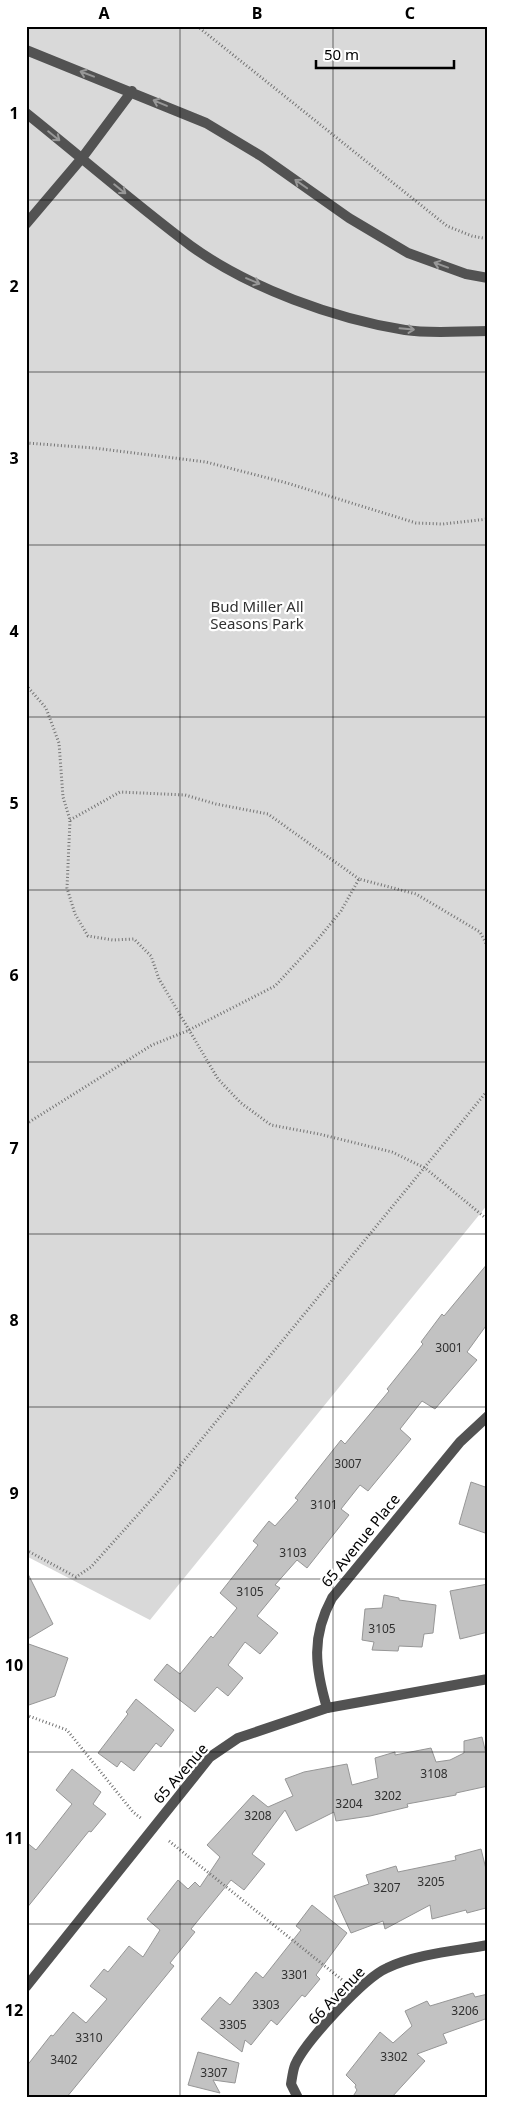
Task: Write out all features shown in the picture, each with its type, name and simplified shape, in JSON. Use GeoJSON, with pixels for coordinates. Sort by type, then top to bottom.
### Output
{"type":"FeatureCollection","features":[{"type":"Feature","properties":{"kind":"street"},"geometry":{"type":"LineString","coordinates":[[26,50],[132,91],[206,123],[261,156],[349,218],[408,253],[466,274],[488,278]]}},
{"type":"Feature","properties":{"kind":"street"},"geometry":{"type":"LineString","coordinates":[[26,224],[82,158],[132,91]]}},
{"type":"Feature","properties":{"kind":"street"},"geometry":{"type":"LineString","coordinates":[[26,113],[193,247],[245,277],[307,304],[354,321],[407,330],[488,331]]}},
{"type":"Feature","properties":{"kind":"street","name":"65 Avenue Place"},"geometry":{"type":"LineString","coordinates":[[327,1708],[317,1668],[317,1637],[322,1616],[332,1598],[460,1442],[488,1416]]}},
{"type":"Feature","properties":{"kind":"street","name":"65 Avenue"},"geometry":{"type":"LineString","coordinates":[[26,1987],[210,1757],[238,1738],[327,1708],[488,1679]]}},
{"type":"Feature","properties":{"kind":"street","name":"66 Avenue"},"geometry":{"type":"LineString","coordinates":[[298,2098],[291,2084],[295,2065],[313,2040],[366,1982],[386,1968],[413,1959],[488,1945]]}},
{"type":"Feature","properties":{"kind":"path"},"geometry":{"type":"LineString","coordinates":[[197,26],[448,226],[472,236],[488,239]]}},
{"type":"Feature","properties":{"kind":"path"},"geometry":{"type":"LineString","coordinates":[[26,444],[94,448],[206,462],[287,483],[416,523],[443,524],[488,519]]}},
{"type":"Feature","properties":{"kind":"path"},"geometry":{"type":"LineString","coordinates":[[26,686],[46,708],[59,743],[63,798],[70,820],[68,888],[75,914],[88,936],[113,940],[134,939],[151,956],[158,978],[187,1031],[218,1079],[241,1103],[271,1125],[319,1134],[392,1152],[425,1168],[488,1220]]}},
{"type":"Feature","properties":{"kind":"path"},"geometry":{"type":"LineString","coordinates":[[70,820],[120,792],[185,794],[216,804],[268,814],[359,879],[416,894],[480,932],[488,947]]}},
{"type":"Feature","properties":{"kind":"path"},"geometry":{"type":"LineString","coordinates":[[26,1124],[152,1045],[187,1031],[275,986],[341,912],[359,879]]}},
{"type":"Feature","properties":{"kind":"path"},"geometry":{"type":"LineString","coordinates":[[26,1550],[76,1578],[91,1568],[160,1490],[488,1090]]}},
{"type":"Feature","properties":{"kind":"path"},"geometry":{"type":"LineString","coordinates":[[26,1716],[67,1730],[133,1812],[142,1819]]}},
{"type":"Feature","properties":{"kind":"path"},"geometry":{"type":"LineString","coordinates":[[169,1841],[343,1980]]}},
{"type":"Feature","properties":{"kind":"green space","name":"Bud Miller All Seasons Park"},"geometry":{"type":"Polygon","coordinates":[[[26,26],[488,26],[488,1204],[150,1620],[26,1556],[26,26]]]}},
{"type":"Feature","properties":{"kind":"building"},"geometry":{"type":"Polygon","coordinates":[[[488,1263],[488,1323],[467,1352],[477,1360],[435,1409],[422,1401],[400,1429],[411,1439],[368,1491],[360,1485],[341,1509],[349,1515],[307,1568],[297,1560],[275,1585],[280,1588],[257,1616],[278,1633],[260,1654],[245,1642],[228,1665],[243,1678],[228,1696],[217,1687],[195,1712],[154,1680],[167,1664],[180,1674],[211,1636],[213,1638],[237,1608],[220,1593],[258,1545],[253,1541],[269,1521],[275,1526],[298,1500],[295,1498],[341,1440],[345,1444],[389,1391],[387,1389],[423,1344],[421,1342],[442,1314],[444,1316],[488,1263]]]}},
{"type":"Feature","properties":{"kind":"building"},"geometry":{"type":"Polygon","coordinates":[[[471,1482],[488,1488],[488,1534],[459,1524],[471,1482]]]}},
{"type":"Feature","properties":{"kind":"building"},"geometry":{"type":"Polygon","coordinates":[[[26,1570],[53,1624],[26,1640],[26,1570]]]}},
{"type":"Feature","properties":{"kind":"building"},"geometry":{"type":"Polygon","coordinates":[[[488,1584],[488,1632],[460,1639],[450,1591],[488,1584]]]}},
{"type":"Feature","properties":{"kind":"building"},"geometry":{"type":"Polygon","coordinates":[[[384,1595],[399,1598],[399,1600],[436,1605],[433,1633],[424,1634],[422,1647],[399,1646],[398,1651],[372,1650],[374,1642],[362,1640],[365,1609],[382,1608],[384,1595]]]}},
{"type":"Feature","properties":{"kind":"building"},"geometry":{"type":"Polygon","coordinates":[[[26,1643],[68,1658],[55,1696],[26,1706],[26,1643]]]}},
{"type":"Feature","properties":{"kind":"building"},"geometry":{"type":"Polygon","coordinates":[[[136,1699],[174,1730],[161,1747],[156,1743],[134,1771],[121,1761],[117,1767],[98,1753],[128,1714],[126,1712],[136,1699]]]}},
{"type":"Feature","properties":{"kind":"building"},"geometry":{"type":"Polygon","coordinates":[[[482,1737],[488,1762],[488,1786],[456,1793],[456,1795],[407,1804],[408,1807],[370,1816],[336,1821],[334,1812],[296,1831],[285,1810],[252,1854],[265,1864],[244,1890],[231,1880],[191,1929],[195,1932],[170,1963],[174,1966],[66,2098],[26,2098],[26,2067],[51,2035],[53,2036],[73,2012],[86,2023],[107,1999],[90,1986],[104,1969],[108,1972],[129,1946],[143,1957],[160,1930],[147,1919],[178,1880],[188,1889],[195,1882],[200,1887],[220,1857],[207,1845],[253,1795],[268,1807],[293,1796],[285,1779],[304,1772],[347,1764],[352,1785],[378,1778],[375,1758],[395,1752],[395,1755],[431,1748],[436,1762],[450,1760],[464,1753],[464,1741],[482,1737]]]}},
{"type":"Feature","properties":{"kind":"building"},"geometry":{"type":"Polygon","coordinates":[[[72,1769],[101,1792],[93,1804],[106,1814],[91,1832],[89,1831],[26,1909],[26,1842],[36,1850],[72,1804],[56,1790],[72,1769]]]}},
{"type":"Feature","properties":{"kind":"building"},"geometry":{"type":"Polygon","coordinates":[[[481,1849],[488,1877],[486,1908],[467,1913],[466,1910],[432,1919],[430,1905],[385,1929],[383,1921],[351,1933],[334,1896],[369,1884],[366,1875],[396,1866],[398,1872],[456,1860],[455,1856],[481,1849]]]}},
{"type":"Feature","properties":{"kind":"building"},"geometry":{"type":"Polygon","coordinates":[[[312,1905],[347,1933],[316,1975],[320,1979],[305,1997],[302,1995],[277,2025],[271,2020],[251,2045],[245,2040],[242,2052],[201,2019],[220,1997],[230,2005],[256,1972],[263,1978],[301,1930],[296,1926],[312,1905]]]}},
{"type":"Feature","properties":{"kind":"building"},"geometry":{"type":"Polygon","coordinates":[[[473,1993],[475,1997],[488,1994],[488,2018],[443,2034],[447,2043],[417,2054],[425,2061],[391,2098],[352,2098],[357,2090],[356,2085],[346,2075],[380,2032],[393,2043],[412,2026],[405,2011],[427,2001],[430,2006],[473,1993]]]}},
{"type":"Feature","properties":{"kind":"building"},"geometry":{"type":"Polygon","coordinates":[[[198,2052],[239,2063],[235,2083],[213,2080],[220,2093],[188,2085],[198,2052]]]}}]}
